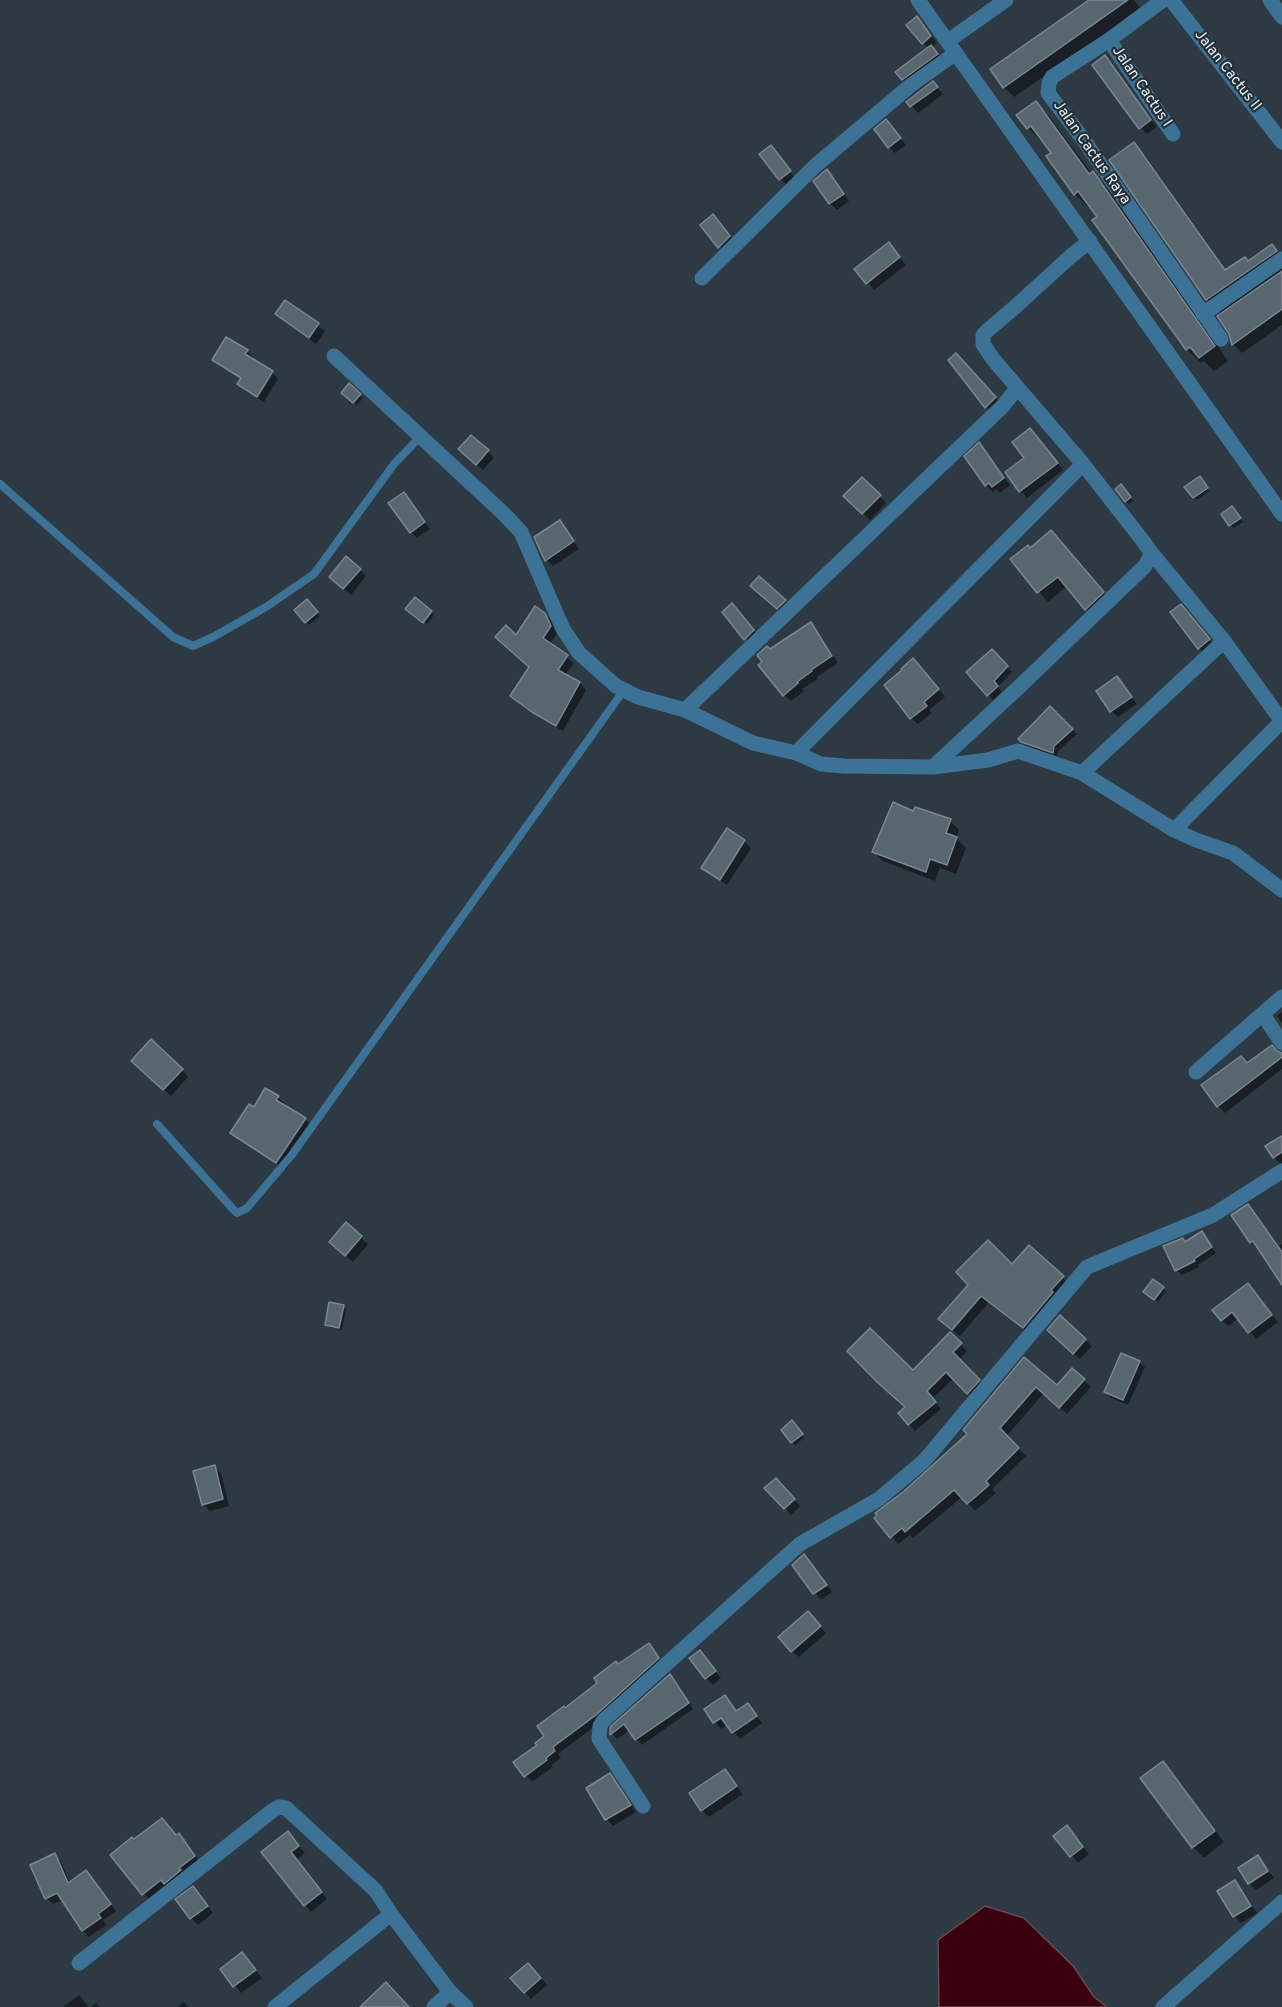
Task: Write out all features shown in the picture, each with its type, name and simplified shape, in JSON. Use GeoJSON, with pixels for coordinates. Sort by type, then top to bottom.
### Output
{"type":"FeatureCollection","features":[{"type":"Feature","properties":{"kind":"street"},"geometry":{"type":"LineString","coordinates":[[918,0],[1282,514]]}},
{"type":"Feature","properties":{"kind":"street"},"geometry":{"type":"LineString","coordinates":[[702,278],[815,166],[911,85],[1006,0]]}},
{"type":"Feature","properties":{"kind":"street","name":"Jalan Cactus Raya"},"geometry":{"type":"LineString","coordinates":[[1163,0],[1109,40],[1052,77],[1048,93],[1090,149],[1221,339]]}},
{"type":"Feature","properties":{"kind":"street","name":"Jalan Cactus II"},"geometry":{"type":"LineString","coordinates":[[1172,0],[1282,142]]}},
{"type":"Feature","properties":{"kind":"street"},"geometry":{"type":"LineString","coordinates":[[1270,0],[1282,17]]}},
{"type":"Feature","properties":{"kind":"street","name":"Jalan Cactus I"},"geometry":{"type":"LineString","coordinates":[[1109,40],[1173,134]]}},
{"type":"Feature","properties":{"kind":"street"},"geometry":{"type":"LineString","coordinates":[[1090,241],[983,335],[983,344],[1017,388],[1083,464],[1150,551],[1224,641],[1282,721],[1174,830]]}},
{"type":"Feature","properties":{"kind":"street"},"geometry":{"type":"LineString","coordinates":[[1203,314],[1282,259]]}},
{"type":"Feature","properties":{"kind":"street"},"geometry":{"type":"LineString","coordinates":[[334,356],[521,532],[562,629],[579,653],[593,667],[638,698],[685,710],[753,743],[796,753],[821,764],[933,767],[988,760],[1018,751],[1082,773],[1174,830],[1233,853],[1282,890]]}},
{"type":"Feature","properties":{"kind":"street"},"geometry":{"type":"LineString","coordinates":[[685,710],[1003,406],[1017,388]]}},
{"type":"Feature","properties":{"kind":"street"},"geometry":{"type":"LineString","coordinates":[[796,753],[1083,464]]}},
{"type":"Feature","properties":{"kind":"street"},"geometry":{"type":"LineString","coordinates":[[933,767],[1145,566],[1150,551]]}},
{"type":"Feature","properties":{"kind":"street"},"geometry":{"type":"LineString","coordinates":[[1082,773],[1224,641]]}},
{"type":"Feature","properties":{"kind":"street"},"geometry":{"type":"LineString","coordinates":[[1196,1072],[1282,997]]}},
{"type":"Feature","properties":{"kind":"street"},"geometry":{"type":"LineString","coordinates":[[1263,1015],[1282,1043]]}},
{"type":"Feature","properties":{"kind":"street"},"geometry":{"type":"LineString","coordinates":[[643,1806],[599,1739],[600,1726],[604,1720],[800,1544],[879,1499],[924,1461],[1087,1268],[1213,1215],[1282,1171]]}},
{"type":"Feature","properties":{"kind":"street"},"geometry":{"type":"LineString","coordinates":[[79,1964],[272,1811],[286,1808],[376,1891],[450,1992],[466,2007]]}},
{"type":"Feature","properties":{"kind":"street"},"geometry":{"type":"LineString","coordinates":[[1163,2007],[1282,1902]]}},
{"type":"Feature","properties":{"kind":"street"},"geometry":{"type":"LineString","coordinates":[[275,2007],[391,1914]]}},
{"type":"Feature","properties":{"kind":"street"},"geometry":{"type":"LineString","coordinates":[[434,2007],[450,1992]]}},
{"type":"Feature","properties":{"kind":"lane"},"geometry":{"type":"LineString","coordinates":[[0,484],[173,637],[193,646],[266,607],[314,574],[394,464],[420,436]]}},
{"type":"Feature","properties":{"kind":"lane"},"geometry":{"type":"LineString","coordinates":[[157,1124],[237,1213],[247,1208],[291,1156],[624,690]]}},
{"type":"Feature","properties":{"kind":"shaded area"},"geometry":{"type":"Polygon","coordinates":[[[985,1906],[1024,1918],[1074,1967],[1094,1997],[1107,2007],[939,2007],[938,1940],[985,1906]]]}},
{"type":"Feature","properties":{"kind":"building"},"geometry":{"type":"Polygon","coordinates":[[[1089,0],[1128,0],[1003,88],[990,69],[1089,0]]]}},
{"type":"Feature","properties":{"kind":"building"},"geometry":{"type":"Polygon","coordinates":[[[917,16],[931,36],[922,44],[906,25],[917,16]]]}},
{"type":"Feature","properties":{"kind":"building"},"geometry":{"type":"Polygon","coordinates":[[[931,45],[938,54],[902,80],[895,72],[931,45]]]}},
{"type":"Feature","properties":{"kind":"building"},"geometry":{"type":"Polygon","coordinates":[[[1105,55],[1151,120],[1139,129],[1092,65],[1105,55]]]}},
{"type":"Feature","properties":{"kind":"building"},"geometry":{"type":"Polygon","coordinates":[[[933,81],[938,87],[910,107],[906,102],[933,81]]]}},
{"type":"Feature","properties":{"kind":"building"},"geometry":{"type":"Polygon","coordinates":[[[1036,101],[1089,174],[1093,171],[1215,346],[1199,358],[1190,347],[1186,350],[1092,220],[1097,217],[1078,191],[1074,195],[1046,156],[1051,153],[1031,126],[1027,129],[1016,115],[1036,101]]]}},
{"type":"Feature","properties":{"kind":"building"},"geometry":{"type":"Polygon","coordinates":[[[886,119],[901,138],[888,148],[874,129],[886,119]]]}},
{"type":"Feature","properties":{"kind":"building"},"geometry":{"type":"Polygon","coordinates":[[[1134,142],[1225,270],[1245,257],[1248,261],[1272,244],[1277,251],[1206,300],[1109,160],[1134,142]]]}},
{"type":"Feature","properties":{"kind":"building"},"geometry":{"type":"Polygon","coordinates":[[[771,145],[791,171],[779,180],[759,154],[771,145]]]}},
{"type":"Feature","properties":{"kind":"building"},"geometry":{"type":"Polygon","coordinates":[[[827,169],[844,194],[829,204],[813,181],[827,169]]]}},
{"type":"Feature","properties":{"kind":"building"},"geometry":{"type":"Polygon","coordinates":[[[713,214],[730,236],[718,248],[700,225],[713,214]]]}},
{"type":"Feature","properties":{"kind":"building"},"geometry":{"type":"Polygon","coordinates":[[[889,242],[900,257],[866,284],[854,269],[889,242]]]}},
{"type":"Feature","properties":{"kind":"building"},"geometry":{"type":"Polygon","coordinates":[[[1282,271],[1282,309],[1232,345],[1229,334],[1217,316],[1282,271]]]}},
{"type":"Feature","properties":{"kind":"building"},"geometry":{"type":"Polygon","coordinates":[[[285,300],[319,323],[309,338],[275,314],[285,300]]]}},
{"type":"Feature","properties":{"kind":"building"},"geometry":{"type":"Polygon","coordinates":[[[226,337],[248,350],[245,354],[273,371],[257,397],[237,384],[241,378],[212,360],[226,337]]]}},
{"type":"Feature","properties":{"kind":"building"},"geometry":{"type":"Polygon","coordinates":[[[956,353],[996,397],[985,408],[948,360],[956,353]]]}},
{"type":"Feature","properties":{"kind":"building"},"geometry":{"type":"Polygon","coordinates":[[[349,383],[361,394],[353,403],[341,393],[349,383]]]}},
{"type":"Feature","properties":{"kind":"building"},"geometry":{"type":"Polygon","coordinates":[[[1030,428],[1058,463],[1019,492],[1005,472],[1024,458],[1012,442],[1030,428]]]}},
{"type":"Feature","properties":{"kind":"building"},"geometry":{"type":"Polygon","coordinates":[[[471,435],[489,450],[476,465],[458,449],[471,435]]]}},
{"type":"Feature","properties":{"kind":"building"},"geometry":{"type":"Polygon","coordinates":[[[979,442],[1004,478],[992,487],[989,483],[985,486],[964,456],[979,442]]]}},
{"type":"Feature","properties":{"kind":"building"},"geometry":{"type":"Polygon","coordinates":[[[1200,476],[1208,488],[1193,498],[1184,487],[1200,476]]]}},
{"type":"Feature","properties":{"kind":"building"},"geometry":{"type":"Polygon","coordinates":[[[862,477],[881,495],[862,514],[843,496],[862,477]]]}},
{"type":"Feature","properties":{"kind":"building"},"geometry":{"type":"Polygon","coordinates":[[[1121,484],[1131,497],[1125,502],[1115,489],[1121,484]]]}},
{"type":"Feature","properties":{"kind":"building"},"geometry":{"type":"Polygon","coordinates":[[[404,492],[425,522],[410,533],[388,503],[404,492]]]}},
{"type":"Feature","properties":{"kind":"building"},"geometry":{"type":"Polygon","coordinates":[[[1232,506],[1241,518],[1229,526],[1221,514],[1232,506]]]}},
{"type":"Feature","properties":{"kind":"building"},"geometry":{"type":"Polygon","coordinates":[[[560,520],[574,541],[545,561],[534,537],[560,520]]]}},
{"type":"Feature","properties":{"kind":"building"},"geometry":{"type":"Polygon","coordinates":[[[1051,530],[1104,592],[1085,610],[1058,577],[1037,593],[1010,559],[1028,545],[1030,548],[1051,530]]]}},
{"type":"Feature","properties":{"kind":"building"},"geometry":{"type":"Polygon","coordinates":[[[346,556],[361,569],[343,589],[329,577],[346,556]]]}},
{"type":"Feature","properties":{"kind":"building"},"geometry":{"type":"Polygon","coordinates":[[[759,576],[786,600],[777,609],[750,586],[759,576]]]}},
{"type":"Feature","properties":{"kind":"building"},"geometry":{"type":"Polygon","coordinates":[[[415,597],[432,611],[423,623],[405,609],[415,597]]]}},
{"type":"Feature","properties":{"kind":"building"},"geometry":{"type":"Polygon","coordinates":[[[307,599],[318,612],[305,623],[294,610],[307,599]]]}},
{"type":"Feature","properties":{"kind":"building"},"geometry":{"type":"Polygon","coordinates":[[[732,603],[754,630],[744,640],[722,612],[732,603]]]}},
{"type":"Feature","properties":{"kind":"building"},"geometry":{"type":"Polygon","coordinates":[[[1181,604],[1210,639],[1198,649],[1170,612],[1181,604]]]}},
{"type":"Feature","properties":{"kind":"building"},"geometry":{"type":"Polygon","coordinates":[[[535,606],[545,613],[551,626],[543,638],[568,655],[558,670],[580,682],[556,726],[510,696],[529,667],[495,637],[506,625],[516,635],[535,606]]]}},
{"type":"Feature","properties":{"kind":"building"},"geometry":{"type":"Polygon","coordinates":[[[811,622],[832,656],[811,670],[783,696],[758,665],[762,662],[757,655],[767,646],[770,649],[811,622]]]}},
{"type":"Feature","properties":{"kind":"building"},"geometry":{"type":"Polygon","coordinates":[[[992,649],[1008,666],[994,681],[998,686],[987,696],[966,672],[992,649]]]}},
{"type":"Feature","properties":{"kind":"building"},"geometry":{"type":"Polygon","coordinates":[[[913,658],[939,689],[924,702],[927,706],[910,719],[884,685],[913,658]]]}},
{"type":"Feature","properties":{"kind":"building"},"geometry":{"type":"Polygon","coordinates":[[[1117,676],[1132,697],[1110,712],[1096,691],[1117,676]]]}},
{"type":"Feature","properties":{"kind":"building"},"geometry":{"type":"Polygon","coordinates":[[[1050,706],[1073,729],[1054,746],[1053,753],[1018,739],[1050,706]]]}},
{"type":"Feature","properties":{"kind":"building"},"geometry":{"type":"Polygon","coordinates":[[[893,802],[913,811],[915,807],[951,819],[946,833],[957,837],[947,865],[930,859],[926,872],[872,852],[893,802]]]}},
{"type":"Feature","properties":{"kind":"building"},"geometry":{"type":"Polygon","coordinates":[[[727,828],[745,840],[720,880],[701,868],[727,828]]]}},
{"type":"Feature","properties":{"kind":"building"},"geometry":{"type":"Polygon","coordinates":[[[151,1039],[183,1069],[163,1090],[131,1061],[151,1039]]]}},
{"type":"Feature","properties":{"kind":"building"},"geometry":{"type":"Polygon","coordinates":[[[1272,1045],[1282,1053],[1282,1057],[1217,1107],[1201,1085],[1241,1056],[1247,1063],[1272,1045]]]}},
{"type":"Feature","properties":{"kind":"building"},"geometry":{"type":"Polygon","coordinates":[[[265,1088],[279,1096],[276,1100],[306,1118],[276,1163],[230,1133],[249,1104],[254,1107],[265,1088]]]}},
{"type":"Feature","properties":{"kind":"building"},"geometry":{"type":"Polygon","coordinates":[[[1282,1136],[1282,1152],[1273,1158],[1265,1146],[1282,1136]]]}},
{"type":"Feature","properties":{"kind":"building"},"geometry":{"type":"Polygon","coordinates":[[[1248,1204],[1282,1252],[1282,1285],[1253,1241],[1250,1243],[1231,1215],[1248,1204]]]}},
{"type":"Feature","properties":{"kind":"building"},"geometry":{"type":"Polygon","coordinates":[[[346,1222],[362,1236],[345,1256],[329,1242],[346,1222]]]}},
{"type":"Feature","properties":{"kind":"building"},"geometry":{"type":"Polygon","coordinates":[[[1202,1231],[1212,1247],[1194,1259],[1195,1261],[1175,1271],[1163,1246],[1183,1238],[1185,1242],[1202,1231]]]}},
{"type":"Feature","properties":{"kind":"building"},"geometry":{"type":"Polygon","coordinates":[[[988,1240],[1012,1264],[1029,1245],[1064,1276],[1023,1328],[981,1296],[952,1330],[938,1319],[968,1285],[956,1272],[988,1240]]]}},
{"type":"Feature","properties":{"kind":"building"},"geometry":{"type":"Polygon","coordinates":[[[1153,1279],[1164,1287],[1154,1300],[1143,1292],[1153,1279]]]}},
{"type":"Feature","properties":{"kind":"building"},"geometry":{"type":"Polygon","coordinates":[[[1248,1283],[1272,1315],[1248,1333],[1232,1312],[1221,1321],[1212,1310],[1248,1283]]]}},
{"type":"Feature","properties":{"kind":"building"},"geometry":{"type":"Polygon","coordinates":[[[329,1302],[344,1305],[339,1328],[325,1325],[329,1302]]]}},
{"type":"Feature","properties":{"kind":"building"},"geometry":{"type":"Polygon","coordinates":[[[1060,1315],[1086,1339],[1073,1354],[1047,1330],[1060,1315]]]}},
{"type":"Feature","properties":{"kind":"building"},"geometry":{"type":"Polygon","coordinates":[[[870,1328],[913,1370],[950,1332],[962,1343],[953,1352],[980,1380],[967,1394],[946,1372],[927,1391],[936,1402],[908,1425],[898,1413],[905,1407],[847,1351],[870,1328]]]}},
{"type":"Feature","properties":{"kind":"building"},"geometry":{"type":"Polygon","coordinates":[[[1121,1353],[1140,1361],[1123,1400],[1104,1392],[1121,1353]]]}},
{"type":"Feature","properties":{"kind":"building"},"geometry":{"type":"Polygon","coordinates":[[[1024,1357],[1057,1385],[1072,1368],[1085,1379],[1059,1408],[1036,1387],[1000,1428],[1019,1448],[986,1481],[989,1485],[967,1504],[954,1490],[905,1532],[902,1528],[890,1538],[874,1518],[877,1515],[875,1513],[903,1492],[967,1434],[963,1430],[1024,1357]]]}},
{"type":"Feature","properties":{"kind":"building"},"geometry":{"type":"Polygon","coordinates":[[[792,1420],[803,1434],[791,1443],[781,1430],[792,1420]]]}},
{"type":"Feature","properties":{"kind":"building"},"geometry":{"type":"Polygon","coordinates":[[[215,1465],[223,1499],[202,1505],[193,1471],[215,1465]]]}},
{"type":"Feature","properties":{"kind":"building"},"geometry":{"type":"Polygon","coordinates":[[[776,1478],[795,1499],[784,1509],[764,1488],[776,1478]]]}},
{"type":"Feature","properties":{"kind":"building"},"geometry":{"type":"Polygon","coordinates":[[[804,1554],[827,1585],[813,1594],[792,1565],[804,1554]]]}},
{"type":"Feature","properties":{"kind":"building"},"geometry":{"type":"Polygon","coordinates":[[[808,1611],[821,1626],[791,1652],[778,1637],[808,1611]]]}},
{"type":"Feature","properties":{"kind":"building"},"geometry":{"type":"Polygon","coordinates":[[[649,1643],[659,1658],[596,1715],[553,1747],[555,1751],[546,1758],[547,1760],[524,1777],[513,1762],[537,1745],[535,1743],[544,1736],[537,1726],[597,1683],[594,1678],[616,1661],[618,1664],[649,1643]]]}},
{"type":"Feature","properties":{"kind":"building"},"geometry":{"type":"Polygon","coordinates":[[[700,1650],[716,1671],[705,1679],[689,1658],[700,1650]]]}},
{"type":"Feature","properties":{"kind":"building"},"geometry":{"type":"Polygon","coordinates":[[[670,1674],[689,1703],[635,1740],[624,1724],[610,1735],[611,1726],[670,1674]]]}},
{"type":"Feature","properties":{"kind":"building"},"geometry":{"type":"Polygon","coordinates":[[[725,1695],[736,1711],[748,1703],[757,1716],[732,1733],[721,1718],[713,1723],[704,1709],[725,1695]]]}},
{"type":"Feature","properties":{"kind":"building"},"geometry":{"type":"Polygon","coordinates":[[[1163,1761],[1215,1831],[1192,1848],[1140,1778],[1163,1761]]]}},
{"type":"Feature","properties":{"kind":"building"},"geometry":{"type":"Polygon","coordinates":[[[725,1769],[737,1786],[701,1811],[689,1793],[725,1769]]]}},
{"type":"Feature","properties":{"kind":"building"},"geometry":{"type":"Polygon","coordinates":[[[610,1773],[631,1805],[605,1820],[586,1788],[610,1773]]]}},
{"type":"Feature","properties":{"kind":"building"},"geometry":{"type":"Polygon","coordinates":[[[162,1818],[176,1835],[179,1833],[195,1856],[179,1868],[181,1870],[164,1884],[161,1880],[142,1895],[110,1855],[132,1837],[134,1839],[162,1818]]]}},
{"type":"Feature","properties":{"kind":"building"},"geometry":{"type":"Polygon","coordinates":[[[1067,1825],[1083,1847],[1070,1857],[1053,1836],[1067,1825]]]}},
{"type":"Feature","properties":{"kind":"building"},"geometry":{"type":"Polygon","coordinates":[[[288,1831],[299,1846],[291,1852],[322,1892],[304,1906],[261,1852],[288,1831]]]}},
{"type":"Feature","properties":{"kind":"building"},"geometry":{"type":"Polygon","coordinates":[[[55,1853],[68,1883],[86,1870],[111,1904],[98,1914],[101,1918],[82,1931],[57,1893],[45,1899],[30,1865],[55,1853]]]}},
{"type":"Feature","properties":{"kind":"building"},"geometry":{"type":"Polygon","coordinates":[[[1258,1855],[1268,1871],[1248,1884],[1238,1868],[1258,1855]]]}},
{"type":"Feature","properties":{"kind":"building"},"geometry":{"type":"Polygon","coordinates":[[[1235,1880],[1251,1906],[1233,1917],[1217,1891],[1235,1880]]]}},
{"type":"Feature","properties":{"kind":"building"},"geometry":{"type":"Polygon","coordinates":[[[193,1886],[208,1906],[190,1919],[175,1899],[193,1886]]]}},
{"type":"Feature","properties":{"kind":"building"},"geometry":{"type":"Polygon","coordinates":[[[242,1952],[256,1970],[233,1987],[220,1969],[242,1952]]]}},
{"type":"Feature","properties":{"kind":"building"},"geometry":{"type":"Polygon","coordinates":[[[528,1963],[541,1978],[524,1993],[510,1978],[528,1963]]]}},
{"type":"Feature","properties":{"kind":"building"},"geometry":{"type":"Polygon","coordinates":[[[386,1982],[409,2007],[360,2007],[386,1982]]]}}]}
